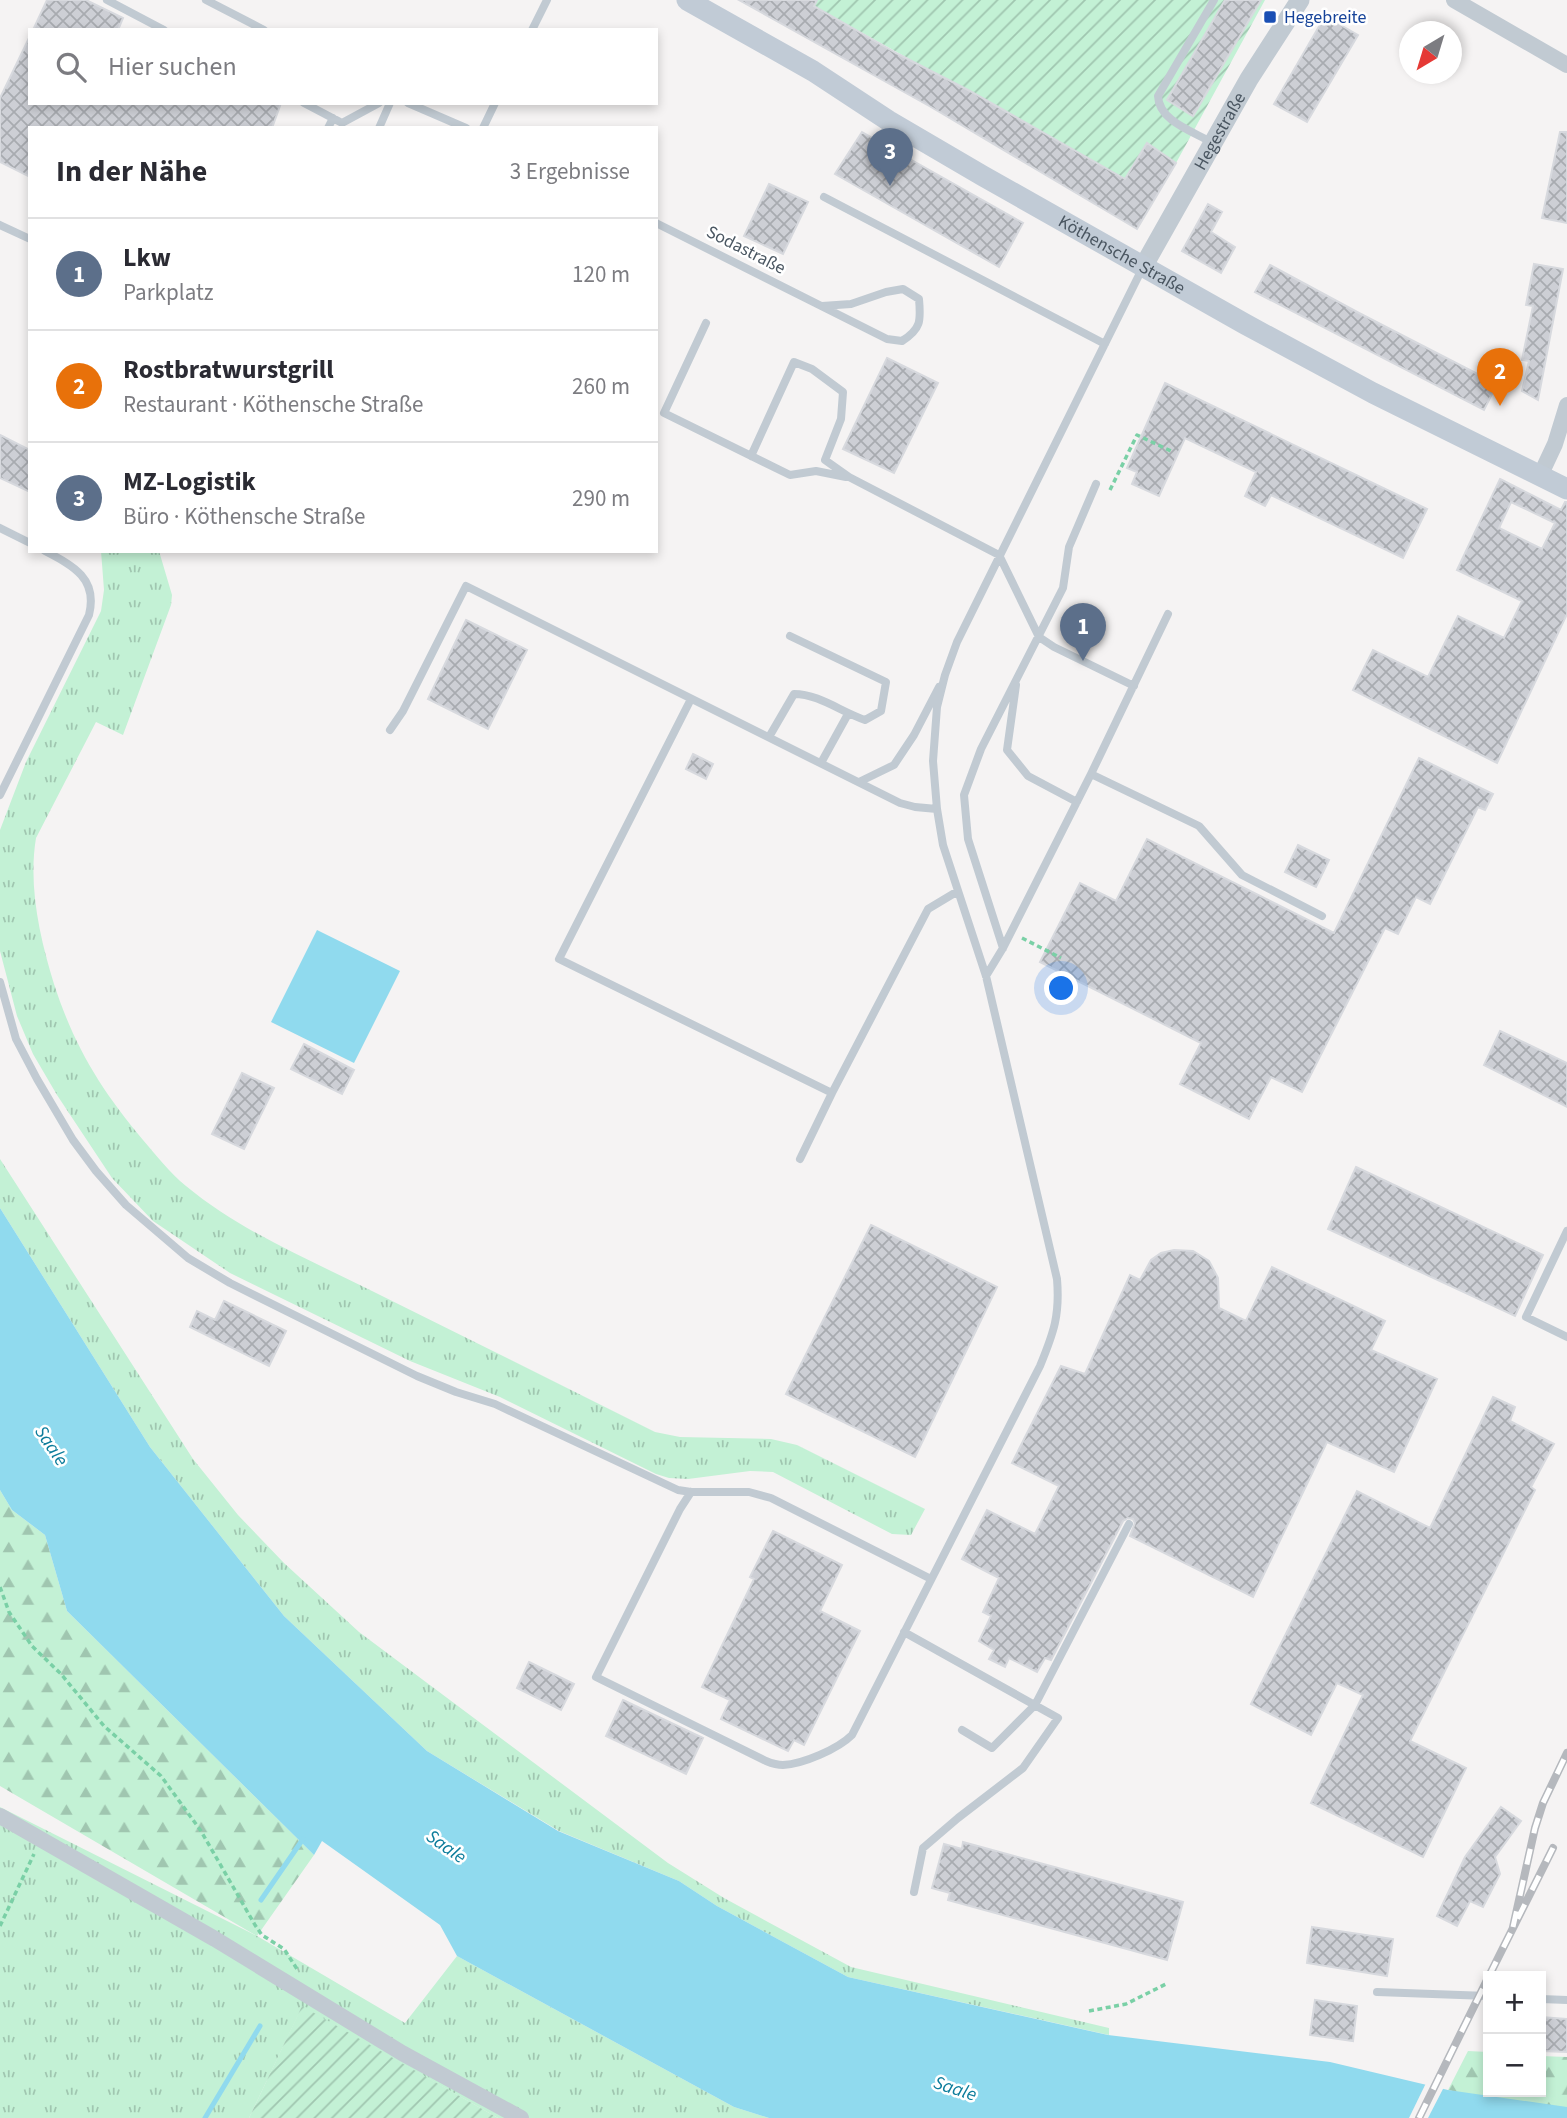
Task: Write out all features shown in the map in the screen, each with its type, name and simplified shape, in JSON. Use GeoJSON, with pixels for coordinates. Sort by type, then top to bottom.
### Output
{"type":"FeatureCollection","features":[{"type":"Feature","properties":{"kind":"main road","name":"Köthensche Straße"},"geometry":{"type":"LineString","coordinates":[[687,0],[715,7],[889,121],[1143,267],[1373,394],[1567,489]]}},
{"type":"Feature","properties":{"kind":"street","name":"Hegestraße"},"geometry":{"type":"LineString","coordinates":[[1143,267],[1250,79],[1300,0]]}},
{"type":"Feature","properties":{"kind":"street"},"geometry":{"type":"LineString","coordinates":[[1454,0],[1567,65]]}},
{"type":"Feature","properties":{"kind":"street"},"geometry":{"type":"LineString","coordinates":[[1540,476],[1555,444],[1567,405]]}},
{"type":"Feature","properties":{"kind":"street"},"geometry":{"type":"LineString","coordinates":[[0,1816],[215,1939],[402,2053],[522,2118]]}},
{"type":"Feature","properties":{"kind":"lane"},"geometry":{"type":"LineString","coordinates":[[107,0],[160,28]]}},
{"type":"Feature","properties":{"kind":"lane"},"geometry":{"type":"LineString","coordinates":[[206,0],[260,28]]}},
{"type":"Feature","properties":{"kind":"lane"},"geometry":{"type":"LineString","coordinates":[[533,28],[547,0]]}},
{"type":"Feature","properties":{"kind":"lane"},"geometry":{"type":"LineString","coordinates":[[1213,143],[1168,118],[1161,110],[1158,96],[1214,0]]}},
{"type":"Feature","properties":{"kind":"lane"},"geometry":{"type":"LineString","coordinates":[[308,105],[342,123],[375,105]]}},
{"type":"Feature","properties":{"kind":"lane"},"geometry":{"type":"LineString","coordinates":[[380,126],[389,105]]}},
{"type":"Feature","properties":{"kind":"lane"},"geometry":{"type":"LineString","coordinates":[[413,105],[461,126]]}},
{"type":"Feature","properties":{"kind":"lane"},"geometry":{"type":"LineString","coordinates":[[484,126],[494,105]]}},
{"type":"Feature","properties":{"kind":"lane"},"geometry":{"type":"LineString","coordinates":[[329,126],[333,118]]}},
{"type":"Feature","properties":{"kind":"lane"},"geometry":{"type":"LineString","coordinates":[[824,197],[1105,344]]}},
{"type":"Feature","properties":{"kind":"lane","name":"Sodastraße"},"geometry":{"type":"LineString","coordinates":[[658,224],[887,340],[902,341],[916,332],[920,316],[919,299],[903,289],[851,304],[822,306]]}},
{"type":"Feature","properties":{"kind":"lane"},"geometry":{"type":"LineString","coordinates":[[0,225],[28,238]]}},
{"type":"Feature","properties":{"kind":"lane"},"geometry":{"type":"LineString","coordinates":[[691,1492],[596,1677],[766,1761],[780,1765],[792,1764],[834,1748],[852,1735],[1040,1366],[1054,1331],[1059,1304],[1056,1279],[986,976],[943,845],[933,761],[937,707],[957,642],[1143,267]]}},
{"type":"Feature","properties":{"kind":"lane"},"geometry":{"type":"LineString","coordinates":[[706,323],[664,413],[790,475],[816,471],[849,477]]}},
{"type":"Feature","properties":{"kind":"lane"},"geometry":{"type":"LineString","coordinates":[[751,456],[793,362],[812,369],[843,392],[841,419],[825,460],[849,477],[999,555],[1039,637],[1134,686]]}},
{"type":"Feature","properties":{"kind":"lane"},"geometry":{"type":"LineString","coordinates":[[1003,948],[968,839],[964,795],[981,748],[1063,587],[1069,547],[1096,484]]}},
{"type":"Feature","properties":{"kind":"lane"},"geometry":{"type":"LineString","coordinates":[[0,528],[28,542]]}},
{"type":"Feature","properties":{"kind":"lane"},"geometry":{"type":"LineString","coordinates":[[0,794],[89,615],[93,600],[88,584],[77,570],[48,553]]}},
{"type":"Feature","properties":{"kind":"lane"},"geometry":{"type":"LineString","coordinates":[[390,730],[403,711],[466,586],[900,803],[937,810]]}},
{"type":"Feature","properties":{"kind":"lane"},"geometry":{"type":"LineString","coordinates":[[986,976],[1077,802],[1168,614]]}},
{"type":"Feature","properties":{"kind":"lane"},"geometry":{"type":"LineString","coordinates":[[769,737],[794,694],[808,694],[865,720],[881,711],[886,682],[790,636]]}},
{"type":"Feature","properties":{"kind":"lane"},"geometry":{"type":"LineString","coordinates":[[859,782],[894,765],[914,734],[945,675]]}},
{"type":"Feature","properties":{"kind":"lane"},"geometry":{"type":"LineString","coordinates":[[1018,675],[1007,750],[1028,776],[1077,802]]}},
{"type":"Feature","properties":{"kind":"lane"},"geometry":{"type":"LineString","coordinates":[[691,699],[559,959],[832,1093]]}},
{"type":"Feature","properties":{"kind":"lane"},"geometry":{"type":"LineString","coordinates":[[821,763],[848,714]]}},
{"type":"Feature","properties":{"kind":"lane"},"geometry":{"type":"LineString","coordinates":[[1091,774],[1199,826],[1242,875],[1322,916]]}},
{"type":"Feature","properties":{"kind":"lane"},"geometry":{"type":"LineString","coordinates":[[800,1158],[928,909],[958,891]]}},
{"type":"Feature","properties":{"kind":"lane"},"geometry":{"type":"LineString","coordinates":[[0,982],[16,1040],[73,1140],[126,1205],[188,1258],[230,1283],[417,1376],[495,1404],[678,1490],[749,1492],[771,1498],[931,1578]]}},
{"type":"Feature","properties":{"kind":"lane"},"geometry":{"type":"LineString","coordinates":[[1567,1231],[1526,1317],[1567,1337]]}},
{"type":"Feature","properties":{"kind":"lane"},"geometry":{"type":"LineString","coordinates":[[962,1730],[992,1748],[1035,1705],[1129,1524]]}},
{"type":"Feature","properties":{"kind":"lane"},"geometry":{"type":"LineString","coordinates":[[904,1632],[1058,1718],[1023,1768],[923,1848],[914,1892]]}},
{"type":"Feature","properties":{"kind":"lane"},"geometry":{"type":"LineString","coordinates":[[1377,1992],[1483,1996]]}},
{"type":"Feature","properties":{"kind":"lane"},"geometry":{"type":"LineString","coordinates":[[1546,1998],[1567,2000]]}},
{"type":"Feature","properties":{"kind":"path"},"geometry":{"type":"LineString","coordinates":[[1110,490],[1136,435],[1171,451]]}},
{"type":"Feature","properties":{"kind":"path"},"geometry":{"type":"LineString","coordinates":[[1011,932],[1061,958]]}},
{"type":"Feature","properties":{"kind":"path"},"geometry":{"type":"LineString","coordinates":[[0,1587],[9,1612],[32,1646],[61,1674],[104,1726],[161,1776],[201,1831],[262,1935],[284,1950],[300,1974]]}},
{"type":"Feature","properties":{"kind":"path"},"geometry":{"type":"LineString","coordinates":[[0,1926],[41,1839]]}},
{"type":"Feature","properties":{"kind":"path"},"geometry":{"type":"LineString","coordinates":[[1090,2011],[1126,2004],[1166,1984]]}},
{"type":"Feature","properties":{"kind":"green space"},"geometry":{"type":"Polygon","coordinates":[[[817,0],[1265,0],[1176,163],[1147,144],[1125,179],[814,6],[817,0]]]}},
{"type":"Feature","properties":{"kind":"green space"},"geometry":{"type":"Polygon","coordinates":[[[101,553],[160,553],[172,595],[171,605],[123,735],[96,722],[36,838],[34,893],[49,967],[70,1028],[102,1085],[143,1140],[186,1186],[229,1217],[275,1243],[655,1432],[680,1437],[771,1439],[797,1445],[925,1509],[911,1535],[892,1534],[773,1472],[750,1471],[688,1479],[656,1474],[500,1397],[410,1361],[230,1273],[153,1221],[112,1178],[33,1054],[17,1016],[0,951],[0,830],[26,762],[101,611],[104,590],[101,553]]]}},
{"type":"Feature","properties":{"kind":"green space"},"geometry":{"type":"Polygon","coordinates":[[[0,1159],[193,1459],[238,1515],[284,1563],[359,1632],[668,1863],[724,1898],[851,1967],[1109,2028],[1109,2035],[848,1977],[717,1906],[679,1881],[559,1831],[427,1751],[284,1616],[150,1447],[0,1208],[0,1159]]]}},
{"type":"Feature","properties":{"kind":"green space"},"geometry":{"type":"Polygon","coordinates":[[[0,1490],[12,1510],[45,1535],[67,1611],[314,1855],[257,1936],[0,1786],[0,1490]]]}},
{"type":"Feature","properties":{"kind":"green space"},"geometry":{"type":"Polygon","coordinates":[[[0,1807],[257,1936],[405,2023],[457,1956],[734,2107],[769,2118],[498,2118],[302,2007],[249,2118],[0,2118],[0,1807]]]}},
{"type":"Feature","properties":{"kind":"green space"},"geometry":{"type":"Polygon","coordinates":[[[302,2006],[498,2118],[249,2118],[302,2006]]]}},
{"type":"Feature","properties":{"kind":"green space"},"geometry":{"type":"Polygon","coordinates":[[[1468,2051],[1483,2052],[1483,2097],[1546,2097],[1546,2056],[1567,2057],[1567,2115],[1448,2090],[1468,2051]]]}},
{"type":"Feature","properties":{"kind":"water"},"geometry":{"type":"Polygon","coordinates":[[[317,930],[400,971],[354,1063],[271,1022],[317,930]]]}},
{"type":"Feature","properties":{"kind":"water","name":"Saale"},"geometry":{"type":"Polygon","coordinates":[[[0,1208],[150,1447],[284,1616],[427,1751],[558,1831],[679,1881],[717,1906],[848,1977],[1108,2035],[1330,2062],[1483,2097],[1567,2107],[1567,2118],[769,2118],[734,2107],[457,1956],[440,1925],[322,1841],[314,1855],[67,1611],[45,1535],[12,1510],[0,1490],[0,1208]]]}},
{"type":"Feature","properties":{"kind":"pier"},"geometry":{"type":"Polygon","coordinates":[[[1427,2081],[1445,2085],[1428,2118],[1409,2118],[1427,2081]]]}},
{"type":"Feature","properties":{"kind":"building"},"geometry":{"type":"Polygon","coordinates":[[[47,0],[86,0],[123,18],[119,28],[34,28],[47,0]]]}},
{"type":"Feature","properties":{"kind":"building"},"geometry":{"type":"Polygon","coordinates":[[[739,0],[817,0],[814,6],[1125,179],[1147,143],[1176,163],[1137,229],[931,107],[739,0]]]}},
{"type":"Feature","properties":{"kind":"building"},"geometry":{"type":"Polygon","coordinates":[[[1225,0],[1261,0],[1193,116],[1167,100],[1225,0]]]}},
{"type":"Feature","properties":{"kind":"building"},"geometry":{"type":"Polygon","coordinates":[[[1325,16],[1358,35],[1307,122],[1274,104],[1325,16]]]}},
{"type":"Feature","properties":{"kind":"building"},"geometry":{"type":"Polygon","coordinates":[[[28,40],[28,105],[280,105],[273,126],[28,126],[28,176],[0,162],[0,98],[28,40]]]}},
{"type":"Feature","properties":{"kind":"building"},"geometry":{"type":"Polygon","coordinates":[[[862,132],[1023,223],[999,267],[835,174],[862,132]]]}},
{"type":"Feature","properties":{"kind":"building"},"geometry":{"type":"Polygon","coordinates":[[[1560,132],[1567,132],[1567,223],[1542,218],[1560,132]]]}},
{"type":"Feature","properties":{"kind":"building"},"geometry":{"type":"Polygon","coordinates":[[[769,184],[808,202],[783,254],[744,236],[769,184]]]}},
{"type":"Feature","properties":{"kind":"building"},"geometry":{"type":"Polygon","coordinates":[[[1208,204],[1222,212],[1211,232],[1235,247],[1221,273],[1182,251],[1208,204]]]}},
{"type":"Feature","properties":{"kind":"building"},"geometry":{"type":"Polygon","coordinates":[[[1534,264],[1563,269],[1538,400],[1522,391],[1529,361],[1522,360],[1533,306],[1526,305],[1534,264]]]}},
{"type":"Feature","properties":{"kind":"building"},"geometry":{"type":"Polygon","coordinates":[[[1270,265],[1497,384],[1484,410],[1255,292],[1270,265]]]}},
{"type":"Feature","properties":{"kind":"building"},"geometry":{"type":"Polygon","coordinates":[[[887,358],[938,383],[894,473],[843,449],[887,358]]]}},
{"type":"Feature","properties":{"kind":"building"},"geometry":{"type":"Polygon","coordinates":[[[1165,383],[1427,509],[1403,558],[1271,495],[1265,506],[1245,496],[1256,472],[1185,438],[1159,496],[1132,484],[1137,472],[1127,468],[1165,383]]]}},
{"type":"Feature","properties":{"kind":"building"},"geometry":{"type":"Polygon","coordinates":[[[0,435],[28,449],[28,491],[0,478],[0,435]]]}},
{"type":"Feature","properties":{"kind":"building"},"geometry":{"type":"Polygon","coordinates":[[[1500,479],[1561,510],[1567,502],[1567,614],[1497,763],[1353,690],[1373,650],[1428,677],[1458,616],[1504,638],[1522,601],[1457,570],[1500,479]],[[1511,502],[1499,528],[1542,549],[1555,523],[1511,502]]]}},
{"type":"Feature","properties":{"kind":"building"},"geometry":{"type":"Polygon","coordinates":[[[466,620],[527,650],[488,729],[428,699],[466,620]]]}},
{"type":"Feature","properties":{"kind":"building"},"geometry":{"type":"Polygon","coordinates":[[[693,754],[713,764],[706,779],[686,769],[693,754]]]}},
{"type":"Feature","properties":{"kind":"building"},"geometry":{"type":"Polygon","coordinates":[[[1419,758],[1493,794],[1485,810],[1478,807],[1430,904],[1416,897],[1398,934],[1385,928],[1302,1092],[1271,1077],[1249,1119],[1180,1084],[1201,1043],[1040,962],[1080,883],[1116,901],[1147,839],[1334,933],[1419,758]]]}},
{"type":"Feature","properties":{"kind":"building"},"geometry":{"type":"Polygon","coordinates":[[[1298,845],[1329,860],[1316,887],[1285,872],[1298,845]]]}},
{"type":"Feature","properties":{"kind":"building"},"geometry":{"type":"Polygon","coordinates":[[[1500,1031],[1567,1063],[1567,1107],[1484,1065],[1500,1031]]]}},
{"type":"Feature","properties":{"kind":"building"},"geometry":{"type":"Polygon","coordinates":[[[304,1044],[354,1070],[342,1094],[291,1069],[304,1044]]]}},
{"type":"Feature","properties":{"kind":"building"},"geometry":{"type":"Polygon","coordinates":[[[242,1073],[274,1088],[244,1149],[212,1134],[242,1073]]]}},
{"type":"Feature","properties":{"kind":"building"},"geometry":{"type":"Polygon","coordinates":[[[1356,1167],[1543,1255],[1515,1316],[1328,1229],[1356,1167]]]}},
{"type":"Feature","properties":{"kind":"building"},"geometry":{"type":"Polygon","coordinates":[[[871,1225],[997,1287],[915,1457],[786,1394],[871,1225]]]}},
{"type":"Feature","properties":{"kind":"building"},"geometry":{"type":"Polygon","coordinates":[[[1174,1250],[1193,1251],[1209,1261],[1218,1278],[1219,1308],[1246,1321],[1272,1267],[1385,1321],[1371,1350],[1437,1379],[1394,1472],[1327,1442],[1253,1597],[1130,1536],[1135,1523],[1128,1518],[1123,1521],[1051,1660],[1045,1658],[1037,1672],[1009,1658],[1005,1667],[989,1659],[994,1650],[979,1641],[991,1616],[983,1612],[999,1578],[962,1559],[987,1510],[1035,1534],[1059,1486],[1012,1463],[1061,1366],[1085,1374],[1130,1275],[1140,1280],[1151,1260],[1161,1253],[1174,1250]]]}},
{"type":"Feature","properties":{"kind":"building"},"geometry":{"type":"Polygon","coordinates":[[[224,1301],[286,1331],[269,1366],[190,1327],[197,1311],[215,1320],[224,1301]]]}},
{"type":"Feature","properties":{"kind":"building"},"geometry":{"type":"Polygon","coordinates":[[[1493,1397],[1515,1407],[1510,1421],[1554,1444],[1531,1487],[1535,1490],[1410,1741],[1466,1768],[1423,1857],[1311,1803],[1363,1695],[1337,1683],[1311,1735],[1251,1704],[1357,1491],[1430,1528],[1493,1397]]]}},
{"type":"Feature","properties":{"kind":"building"},"geometry":{"type":"Polygon","coordinates":[[[773,1531],[842,1565],[820,1611],[860,1631],[804,1745],[794,1740],[788,1751],[721,1719],[730,1700],[702,1687],[754,1579],[750,1577],[773,1531]]]}},
{"type":"Feature","properties":{"kind":"building"},"geometry":{"type":"Polygon","coordinates":[[[529,1662],[574,1684],[561,1710],[517,1688],[529,1662]]]}},
{"type":"Feature","properties":{"kind":"building"},"geometry":{"type":"Polygon","coordinates":[[[623,1700],[703,1738],[686,1774],[606,1736],[623,1700]]]}},
{"type":"Feature","properties":{"kind":"building"},"geometry":{"type":"Polygon","coordinates":[[[1501,1807],[1521,1821],[1495,1857],[1500,1874],[1483,1907],[1470,1901],[1457,1926],[1437,1916],[1465,1857],[1501,1807]]]}},
{"type":"Feature","properties":{"kind":"building"},"geometry":{"type":"Polygon","coordinates":[[[963,1842],[1183,1902],[1167,1960],[948,1900],[950,1893],[932,1888],[944,1844],[962,1849],[963,1842]]]}},
{"type":"Feature","properties":{"kind":"building"},"geometry":{"type":"Polygon","coordinates":[[[1312,1927],[1393,1939],[1387,1976],[1307,1963],[1312,1927]]]}},
{"type":"Feature","properties":{"kind":"building"},"geometry":{"type":"Polygon","coordinates":[[[1315,2000],[1357,2006],[1353,2041],[1310,2035],[1315,2000]]]}},
{"type":"Feature","properties":{"kind":"building"},"geometry":{"type":"Polygon","coordinates":[[[1546,2017],[1567,2019],[1567,2052],[1546,2051],[1546,2017]]]}},
{"type":"Feature","properties":{"kind":"waterway"},"geometry":{"type":"LineString","coordinates":[[261,1900],[303,1839]]}},
{"type":"Feature","properties":{"kind":"waterway"},"geometry":{"type":"LineString","coordinates":[[205,2118],[260,2026]]}},
{"type":"Feature","properties":{"kind":"railway"},"geometry":{"type":"LineString","coordinates":[[1513,1927],[1535,1828],[1543,1803],[1567,1753]]}},
{"type":"Feature","properties":{"kind":"railway"},"geometry":{"type":"LineString","coordinates":[[1492,1971],[1553,1848]]}},
{"type":"Feature","properties":{"kind":"railway"},"geometry":{"type":"LineString","coordinates":[[1419,2118],[1483,1988]]}},
{"type":"Feature","properties":{"kind":"place","name":"Hegebreite"},"geometry":{"type":"Point","coordinates":[1270,17]}},
{"type":"Feature","properties":{"kind":"place","name":"MZ-Logistik"},"geometry":{"type":"Point","coordinates":[890,186]}},
{"type":"Feature","properties":{"kind":"place","name":"Rostbratwurstgrill"},"geometry":{"type":"Point","coordinates":[1500,406]}},
{"type":"Feature","properties":{"kind":"place","name":"Lkw"},"geometry":{"type":"Point","coordinates":[1083,661]}}]}
